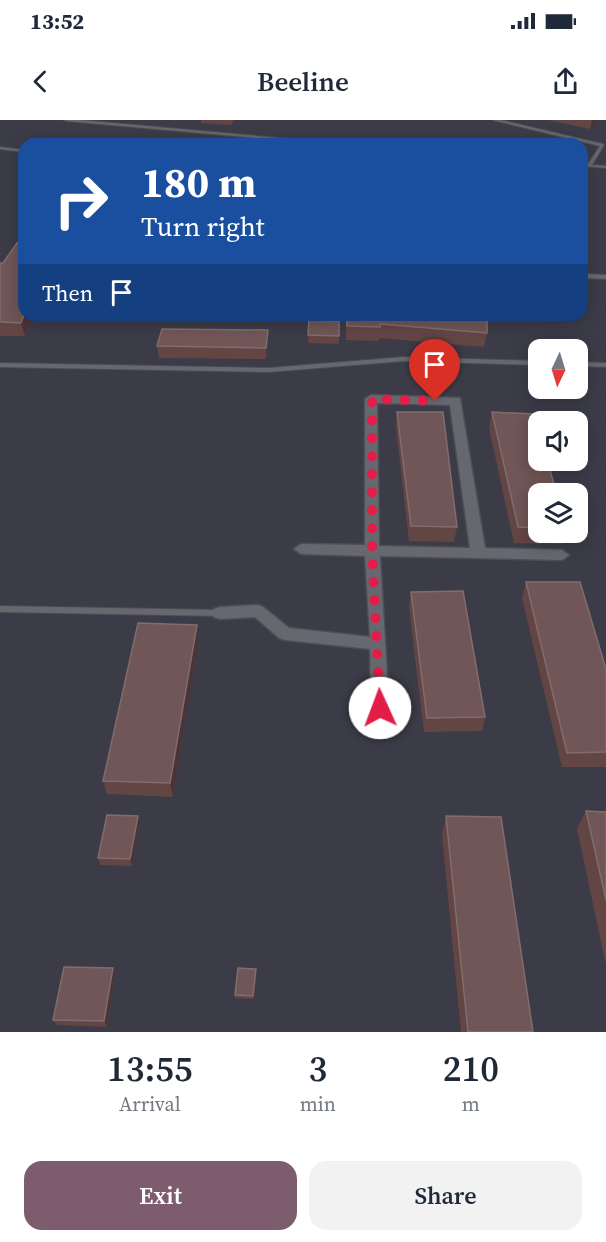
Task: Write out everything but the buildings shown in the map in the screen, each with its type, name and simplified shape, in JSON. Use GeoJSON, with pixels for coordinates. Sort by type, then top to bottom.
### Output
{"type":"FeatureCollection","features":[{"type":"Feature","properties":{"kind":"street"},"geometry":{"type":"LineString","coordinates":[[380,708],[372,551],[372,399],[456,401],[478,554]]}},
{"type":"Feature","properties":{"kind":"street"},"geometry":{"type":"LineString","coordinates":[[301,549],[562,555]]}},
{"type":"Feature","properties":{"kind":"street"},"geometry":{"type":"LineString","coordinates":[[220,613],[258,610],[285,634],[378,644]]}},
{"type":"Feature","properties":{"kind":"lane"},"geometry":{"type":"LineString","coordinates":[[66,120],[268,138]]}},
{"type":"Feature","properties":{"kind":"lane"},"geometry":{"type":"LineString","coordinates":[[495,120],[572,138]]}},
{"type":"Feature","properties":{"kind":"lane"},"geometry":{"type":"LineString","coordinates":[[588,142],[602,145],[590,165],[606,167]]}},
{"type":"Feature","properties":{"kind":"lane"},"geometry":{"type":"LineString","coordinates":[[0,148],[18,151]]}},
{"type":"Feature","properties":{"kind":"lane"},"geometry":{"type":"LineString","coordinates":[[588,276],[606,278]]}},
{"type":"Feature","properties":{"kind":"lane"},"geometry":{"type":"LineString","coordinates":[[0,365],[269,370],[404,359],[528,363]]}},
{"type":"Feature","properties":{"kind":"lane"},"geometry":{"type":"LineString","coordinates":[[588,364],[606,365]]}},
{"type":"Feature","properties":{"kind":"lane"},"geometry":{"type":"LineString","coordinates":[[0,609],[220,613]]}},
{"type":"Feature","properties":{"kind":"shaded area"},"geometry":{"type":"Polygon","coordinates":[[[0,120],[606,120],[606,1032],[0,1032],[0,120]]]}},
{"type":"Feature","properties":{"kind":"route"},"geometry":{"type":"LineString","coordinates":[[380,708],[372,551],[372,399],[435,401]]}}]}
